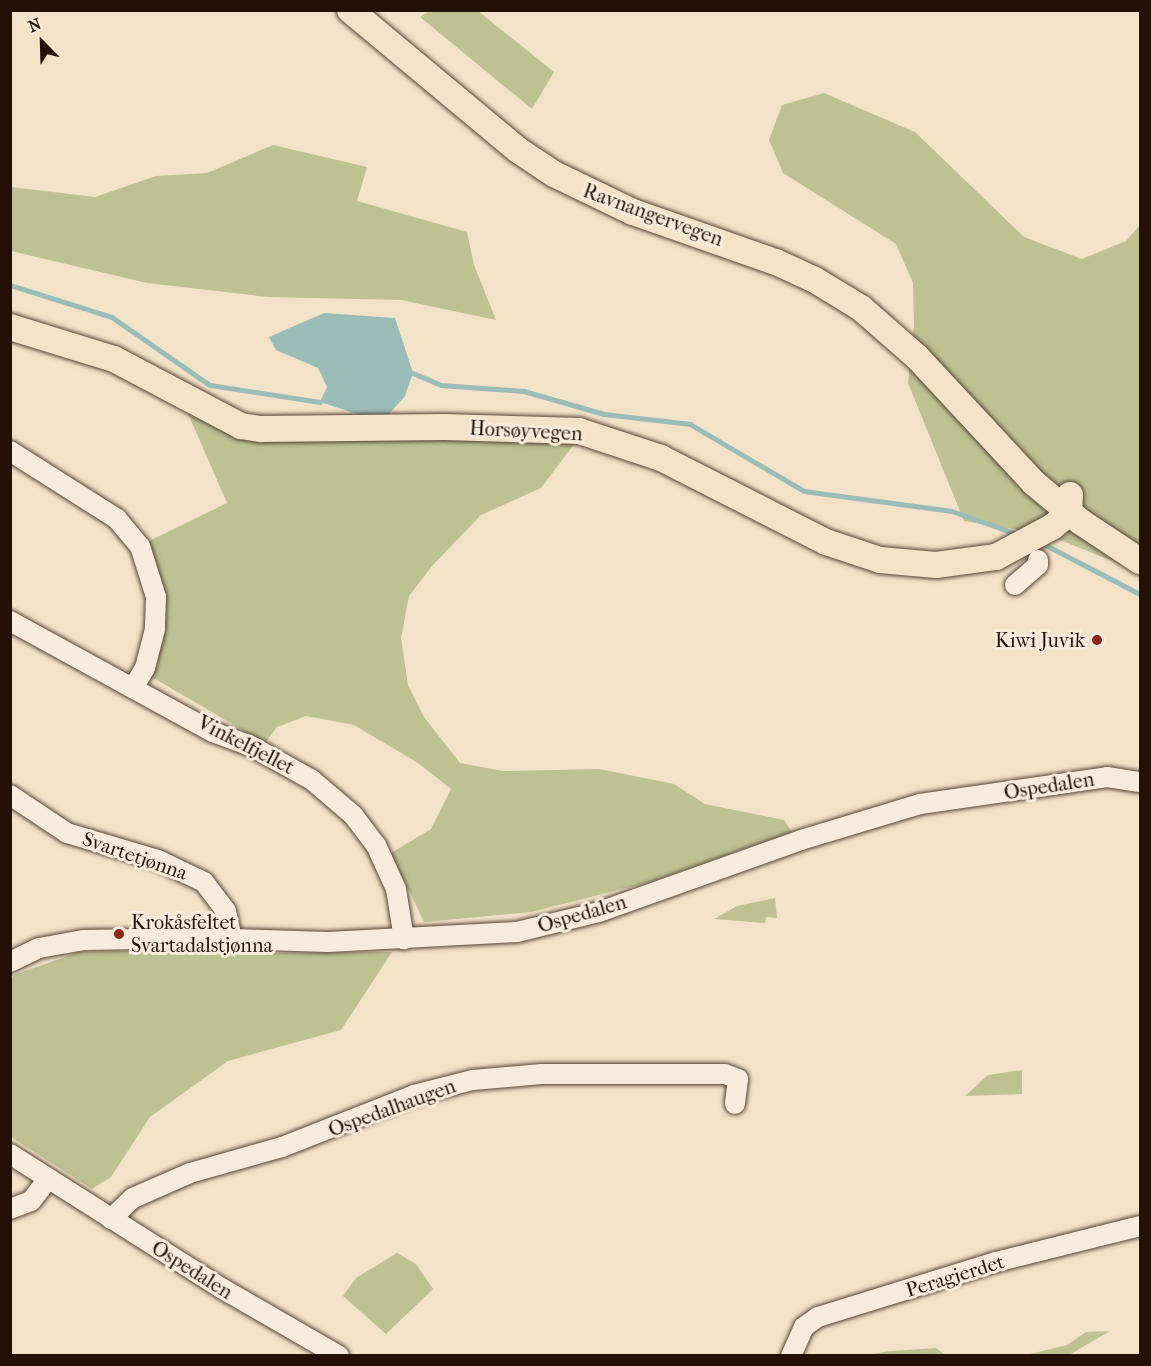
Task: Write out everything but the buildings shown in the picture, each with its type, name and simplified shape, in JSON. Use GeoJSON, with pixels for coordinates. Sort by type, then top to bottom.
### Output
{"type":"FeatureCollection","features":[{"type":"Feature","properties":{"kind":"main road","name":"Ravnangervegen"},"geometry":{"type":"LineString","coordinates":[[350,10],[518,150],[554,174],[616,205],[739,247],[815,279],[880,324],[1063,502],[1140,561]]}},
{"type":"Feature","properties":{"kind":"main road","name":"Horsøyvegen"},"geometry":{"type":"LineString","coordinates":[[10,327],[114,359],[241,426],[261,429],[579,431],[661,458],[825,543],[880,560],[916,566],[966,563],[1033,548],[1063,502]]}},
{"type":"Feature","properties":{"kind":"main road","name":"Ravnangervegen"},"geometry":{"type":"LineString","coordinates":[[1063,502],[1140,546]]}},
{"type":"Feature","properties":{"kind":"street"},"geometry":{"type":"LineString","coordinates":[[10,451],[117,519],[140,546],[156,597],[156,629],[145,668],[134,686]]}},
{"type":"Feature","properties":{"kind":"street"},"geometry":{"type":"LineString","coordinates":[[1015,585],[1038,565],[1033,548]]}},
{"type":"Feature","properties":{"kind":"street","name":"Vinkelfjellet"},"geometry":{"type":"LineString","coordinates":[[10,621],[30,635],[134,686],[213,732],[269,754],[312,780],[362,825],[386,864],[398,895],[404,939]]}},
{"type":"Feature","properties":{"kind":"street","name":"Ospedalen"},"geometry":{"type":"LineString","coordinates":[[10,962],[39,948],[84,940],[232,939],[275,943],[404,939],[517,932],[599,912],[801,840],[920,804],[1107,777],[1140,782]]}},
{"type":"Feature","properties":{"kind":"street","name":"Svartetjønna"},"geometry":{"type":"LineString","coordinates":[[10,795],[67,833],[158,860],[204,882],[226,911],[232,939]]}},
{"type":"Feature","properties":{"kind":"street","name":"Ospedalhaugen"},"geometry":{"type":"LineString","coordinates":[[111,1219],[133,1198],[190,1173],[282,1148],[414,1095],[473,1080],[542,1074],[725,1074],[738,1079],[735,1104]]}},
{"type":"Feature","properties":{"kind":"street","name":"Ospedalen"},"geometry":{"type":"LineString","coordinates":[[10,1154],[223,1289],[339,1356]]}},
{"type":"Feature","properties":{"kind":"street"},"geometry":{"type":"LineString","coordinates":[[10,1209],[31,1201],[48,1179]]}},
{"type":"Feature","properties":{"kind":"street","name":"Peragjerdet"},"geometry":{"type":"LineString","coordinates":[[791,1356],[804,1327],[818,1317],[996,1262],[1140,1226]]}},
{"type":"Feature","properties":{"kind":"green space"},"geometry":{"type":"Polygon","coordinates":[[[430,11],[478,11],[554,72],[532,109],[420,17],[430,11]]]}},
{"type":"Feature","properties":{"kind":"green space"},"geometry":{"type":"Polygon","coordinates":[[[824,93],[915,132],[1024,237],[1082,259],[1126,241],[1140,225],[1140,572],[1045,534],[964,521],[908,383],[914,327],[913,283],[896,244],[783,173],[769,140],[782,105],[824,93]]]}},
{"type":"Feature","properties":{"kind":"green space"},"geometry":{"type":"Polygon","coordinates":[[[273,145],[367,167],[357,201],[467,232],[474,265],[496,320],[401,300],[268,297],[147,283],[11,251],[11,187],[95,197],[156,176],[207,173],[273,145]]]}},
{"type":"Feature","properties":{"kind":"green space"},"geometry":{"type":"Polygon","coordinates":[[[186,409],[234,431],[578,439],[541,488],[481,515],[432,566],[409,596],[401,638],[408,685],[424,717],[460,763],[503,771],[599,769],[674,784],[705,804],[784,820],[792,832],[650,882],[531,912],[424,922],[391,853],[431,829],[451,789],[418,763],[354,725],[306,716],[277,727],[265,743],[150,676],[163,640],[166,595],[141,545],[227,503],[186,409]]]}},
{"type":"Feature","properties":{"kind":"green space"},"geometry":{"type":"Polygon","coordinates":[[[775,898],[777,918],[766,917],[765,923],[714,919],[737,906],[775,898]]]}},
{"type":"Feature","properties":{"kind":"green space"},"geometry":{"type":"Polygon","coordinates":[[[223,949],[259,953],[392,952],[341,1030],[228,1061],[150,1117],[111,1177],[92,1189],[11,1137],[10,981],[14,975],[79,952],[223,949]]]}},
{"type":"Feature","properties":{"kind":"green space"},"geometry":{"type":"Polygon","coordinates":[[[1022,1070],[1022,1094],[965,1096],[988,1075],[1022,1070]]]}},
{"type":"Feature","properties":{"kind":"green space"},"geometry":{"type":"Polygon","coordinates":[[[397,1253],[416,1264],[433,1289],[386,1334],[343,1296],[356,1278],[397,1253]]]}},
{"type":"Feature","properties":{"kind":"green space"},"geometry":{"type":"Polygon","coordinates":[[[1110,1331],[1069,1355],[1026,1355],[1067,1345],[1086,1332],[1110,1331]]]}},
{"type":"Feature","properties":{"kind":"green space"},"geometry":{"type":"Polygon","coordinates":[[[936,1348],[945,1355],[865,1355],[891,1351],[936,1348]]]}},
{"type":"Feature","properties":{"kind":"water"},"geometry":{"type":"Polygon","coordinates":[[[324,313],[395,318],[413,373],[405,396],[382,422],[320,402],[327,387],[318,368],[276,350],[269,337],[324,313]]]}},
{"type":"Feature","properties":{"kind":"waterway"},"geometry":{"type":"LineString","coordinates":[[10,285],[112,317],[210,385],[320,402]]}},
{"type":"Feature","properties":{"kind":"waterway"},"geometry":{"type":"LineString","coordinates":[[413,373],[441,385],[524,391],[604,414],[690,424],[804,491],[952,511],[1020,535]]}},
{"type":"Feature","properties":{"kind":"waterway"},"geometry":{"type":"LineString","coordinates":[[1042,543],[1140,594]]}},
{"type":"Feature","properties":{"kind":"place","name":"Kiwi Juvik"},"geometry":{"type":"Point","coordinates":[1097,640]}},
{"type":"Feature","properties":{"kind":"place","name":"Krokåsfeltet Svartadalstjønna"},"geometry":{"type":"Point","coordinates":[119,934]}}]}
